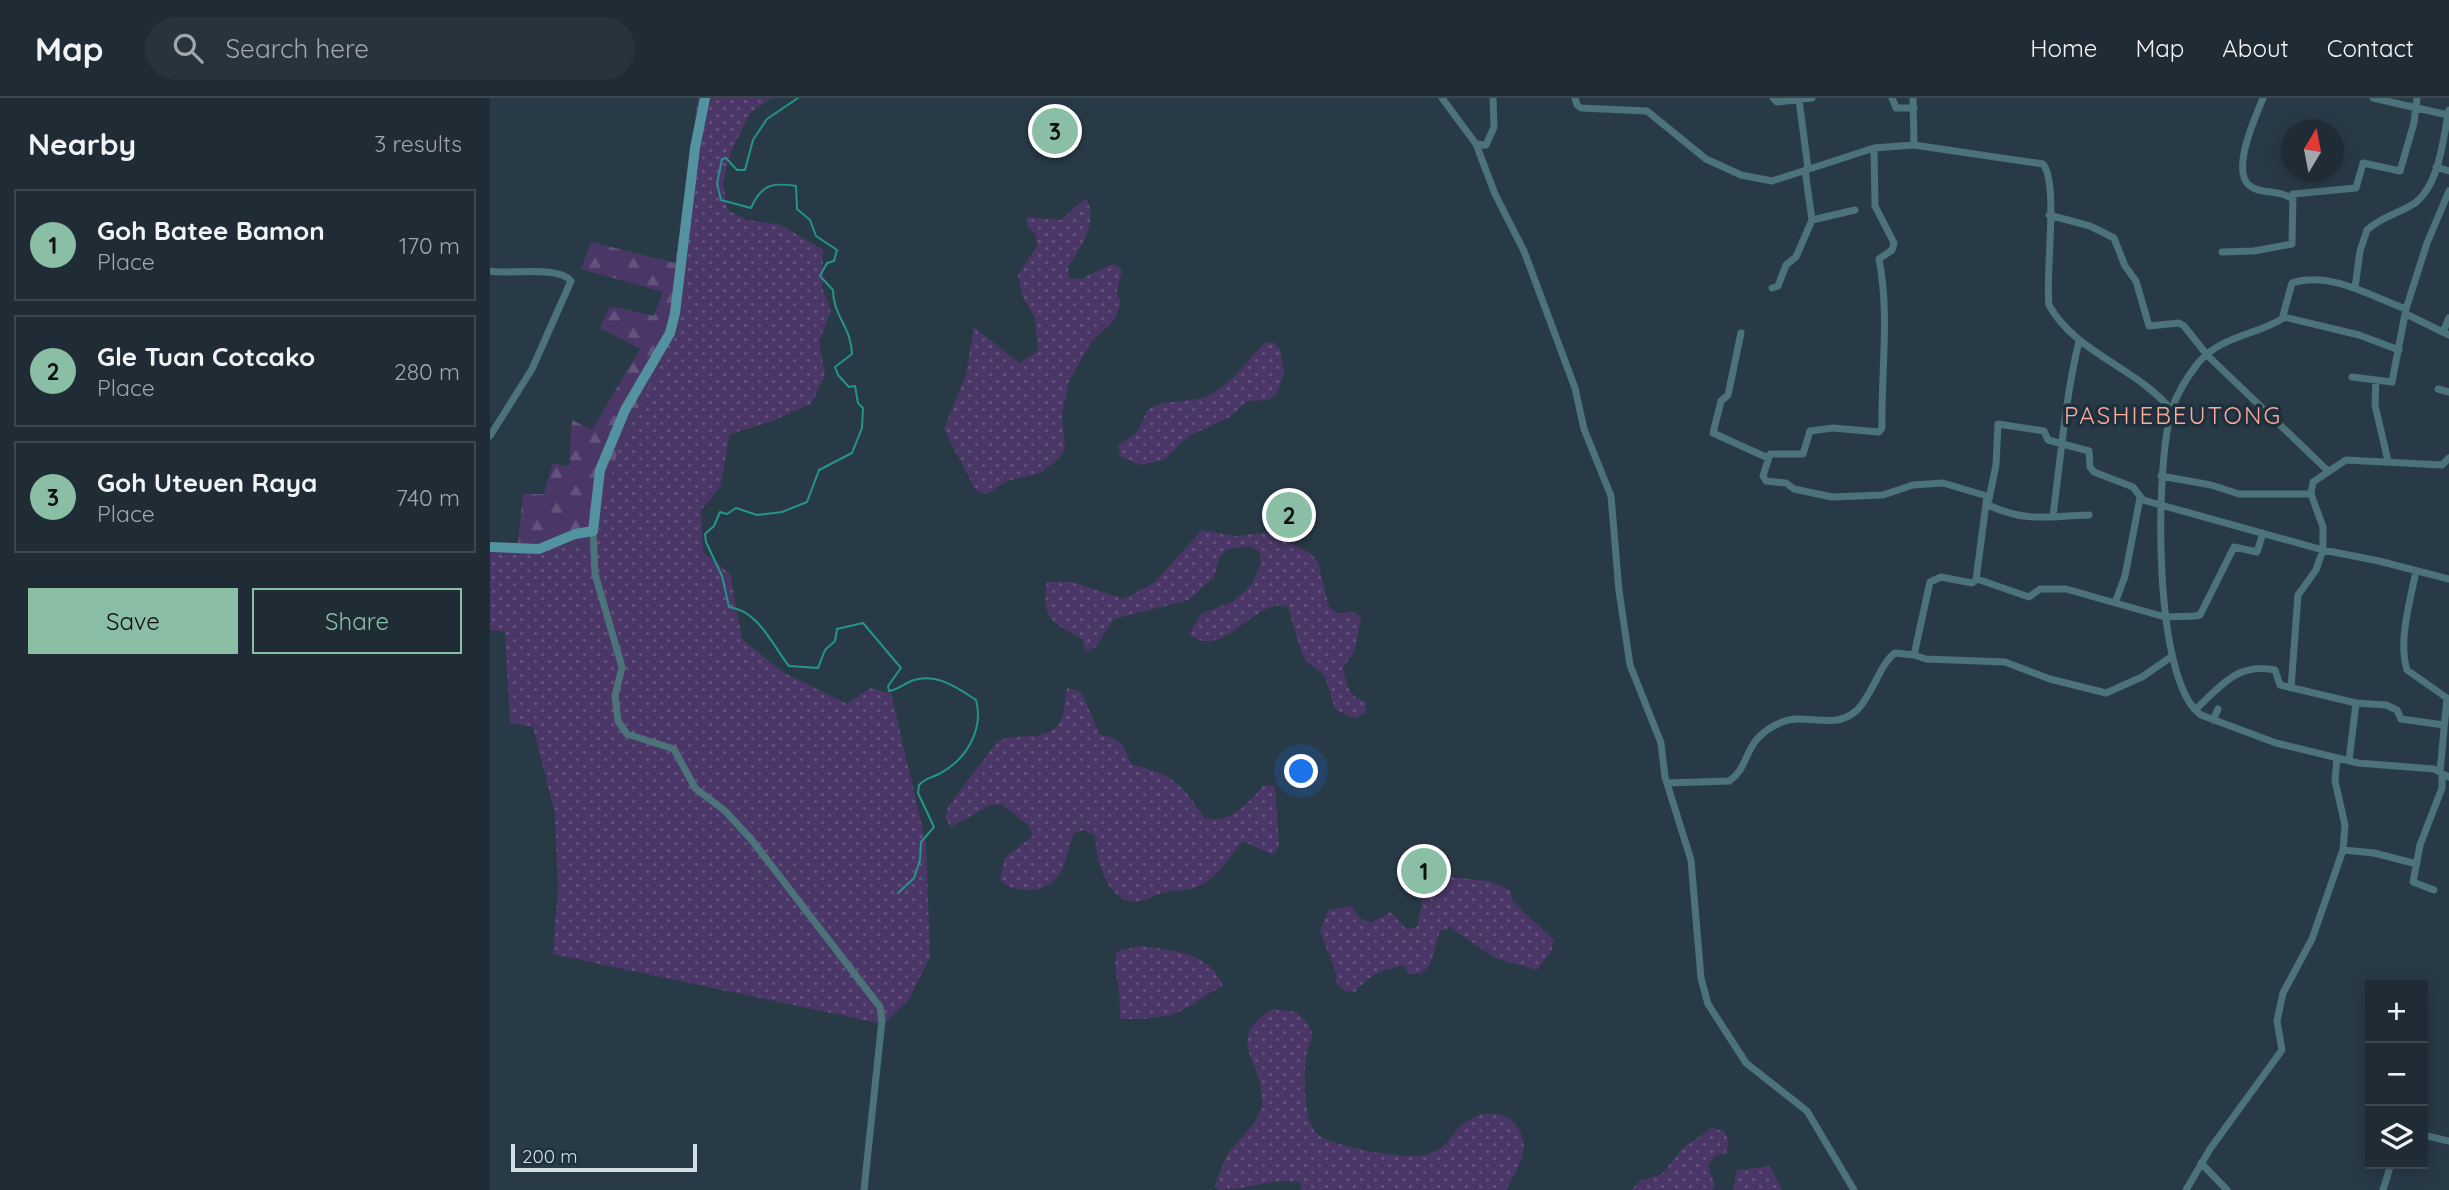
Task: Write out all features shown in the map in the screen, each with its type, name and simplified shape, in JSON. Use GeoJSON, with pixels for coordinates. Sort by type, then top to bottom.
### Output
{"type":"FeatureCollection","features":[{"type":"Feature","properties":{"kind":"street"},"geometry":{"type":"LineString","coordinates":[[705,98],[695,148],[675,313],[670,333],[625,410],[600,470],[593,531],[596,574],[622,667],[615,709],[623,730],[635,738],[674,749],[698,792],[725,811],[751,839],[880,1007],[882,1020],[864,1190]]}},
{"type":"Feature","properties":{"kind":"street"},"geometry":{"type":"LineString","coordinates":[[1442,98],[1476,144],[1495,194],[1524,251],[1575,388],[1584,429],[1611,496],[1619,591],[1630,665],[1661,743],[1667,783],[1690,860],[1700,965],[1708,1004],[1746,1063],[1807,1111],[1854,1190]]}},
{"type":"Feature","properties":{"kind":"street"},"geometry":{"type":"LineString","coordinates":[[1476,144],[1486,145],[1491,138],[1493,98]]}},
{"type":"Feature","properties":{"kind":"street"},"geometry":{"type":"LineString","coordinates":[[1575,98],[1581,108],[1647,111],[1706,159],[1741,175],[1779,180],[1874,148],[1914,145],[2043,164],[2050,178],[2049,305],[2079,341],[2151,387],[2172,411]]}},
{"type":"Feature","properties":{"kind":"street"},"geometry":{"type":"LineString","coordinates":[[1773,98],[1777,102],[1812,98]]}},
{"type":"Feature","properties":{"kind":"street"},"geometry":{"type":"LineString","coordinates":[[1892,98],[1896,108],[1914,108]]}},
{"type":"Feature","properties":{"kind":"street"},"geometry":{"type":"LineString","coordinates":[[1913,98],[1914,145]]}},
{"type":"Feature","properties":{"kind":"street"},"geometry":{"type":"LineString","coordinates":[[2263,98],[2247,139],[2243,177],[2248,185],[2258,190],[2282,192],[2291,198]]}},
{"type":"Feature","properties":{"kind":"street"},"geometry":{"type":"LineString","coordinates":[[2355,288],[2360,251],[2367,230],[2418,200],[2436,167],[2449,113],[2373,98]]}},
{"type":"Feature","properties":{"kind":"street"},"geometry":{"type":"LineString","coordinates":[[2291,198],[2299,192],[2357,188],[2363,163],[2400,171],[2417,98]]}},
{"type":"Feature","properties":{"kind":"street"},"geometry":{"type":"LineString","coordinates":[[1772,288],[1778,286],[1786,265],[1796,257],[1812,220],[1799,100]]}},
{"type":"Feature","properties":{"kind":"street"},"geometry":{"type":"LineString","coordinates":[[1874,148],[1875,206],[1894,243],[1892,250],[1878,259],[1887,315],[1881,387],[1882,428],[1879,432],[1813,430],[1800,456],[1774,453],[1768,458],[1763,476],[1766,481],[1786,483],[1805,492],[1832,496],[1883,495],[1913,485],[1942,483],[1981,492],[1989,502],[2013,516],[2089,515]]}},
{"type":"Feature","properties":{"kind":"street"},"geometry":{"type":"LineString","coordinates":[[2436,167],[2449,171]]}},
{"type":"Feature","properties":{"kind":"street"},"geometry":{"type":"LineString","coordinates":[[2352,377],[2392,382],[2406,311],[2427,243],[2449,191]]}},
{"type":"Feature","properties":{"kind":"street"},"geometry":{"type":"LineString","coordinates":[[2222,252],[2254,251],[2292,244],[2291,198]]}},
{"type":"Feature","properties":{"kind":"street"},"geometry":{"type":"LineString","coordinates":[[1812,220],[1855,210]]}},
{"type":"Feature","properties":{"kind":"street"},"geometry":{"type":"LineString","coordinates":[[2050,211],[2090,226],[2114,239],[2125,266],[2136,281],[2146,324],[2154,327],[2179,323],[2203,358],[2327,470]]}},
{"type":"Feature","properties":{"kind":"street"},"geometry":{"type":"LineString","coordinates":[[490,271],[507,274],[525,270],[564,276],[571,281],[532,369],[490,436]]}},
{"type":"Feature","properties":{"kind":"street"},"geometry":{"type":"LineString","coordinates":[[2444,775],[2349,761],[2276,743],[2213,720],[2195,710],[2171,657],[2165,617],[2161,476],[2172,411],[2203,358],[2214,346],[2284,317],[2292,283],[2318,280],[2355,288],[2406,311],[2446,334],[2449,318]]}},
{"type":"Feature","properties":{"kind":"street"},"geometry":{"type":"LineString","coordinates":[[2284,317],[2359,335],[2399,351]]}},
{"type":"Feature","properties":{"kind":"street"},"geometry":{"type":"LineString","coordinates":[[1741,333],[1728,395],[1721,401],[1713,433],[1768,458]]}},
{"type":"Feature","properties":{"kind":"street"},"geometry":{"type":"LineString","coordinates":[[2053,515],[2058,459],[2064,443],[2071,376],[2079,341]]}},
{"type":"Feature","properties":{"kind":"street"},"geometry":{"type":"LineString","coordinates":[[2376,380],[2375,405],[2388,461]]}},
{"type":"Feature","properties":{"kind":"street"},"geometry":{"type":"LineString","coordinates":[[2438,389],[2449,393]]}},
{"type":"Feature","properties":{"kind":"street"},"geometry":{"type":"LineString","coordinates":[[1914,654],[1930,582],[1941,577],[1972,583],[1977,579],[1996,465],[1998,425],[2046,431],[2048,440],[2089,451],[2090,467],[2094,472],[2133,487],[2140,498],[2126,576],[2115,603]]}},
{"type":"Feature","properties":{"kind":"street"},"geometry":{"type":"LineString","coordinates":[[2291,688],[2298,595],[2316,570],[2323,550],[2323,527],[2311,494],[2313,482],[2327,470],[2346,460],[2442,465],[2449,458]]}},
{"type":"Feature","properties":{"kind":"street"},"geometry":{"type":"LineString","coordinates":[[2161,476],[2211,485],[2239,494],[2311,494]]}},
{"type":"Feature","properties":{"kind":"street"},"geometry":{"type":"LineString","coordinates":[[2140,498],[2323,550],[2376,560],[2449,579]]}},
{"type":"Feature","properties":{"kind":"street"},"geometry":{"type":"LineString","coordinates":[[490,547],[539,549],[575,534],[593,531]]}},
{"type":"Feature","properties":{"kind":"street"},"geometry":{"type":"LineString","coordinates":[[1977,579],[2029,597],[2040,589],[2050,588],[2165,617],[2200,615],[2234,547],[2257,552],[2263,533]]}},
{"type":"Feature","properties":{"kind":"street"},"geometry":{"type":"LineString","coordinates":[[2416,571],[2405,629],[2405,663],[2407,670],[2446,696],[2448,711],[2444,725],[2442,788],[2420,845],[2413,884],[2434,890]]}},
{"type":"Feature","properties":{"kind":"street"},"geometry":{"type":"LineString","coordinates":[[1667,783],[1729,781],[1736,775],[1758,735],[1786,720],[1827,722],[1846,718],[1859,708],[1891,655],[1914,654],[1926,659],[2004,662],[2050,679],[2106,693],[2142,677],[2171,657]]}},
{"type":"Feature","properties":{"kind":"street"},"geometry":{"type":"LineString","coordinates":[[2195,710],[2223,684],[2247,668],[2274,670],[2277,683],[2291,688],[2356,704],[2386,705],[2397,710],[2401,719],[2444,725]]}},
{"type":"Feature","properties":{"kind":"street"},"geometry":{"type":"LineString","coordinates":[[2349,761],[2356,704]]}},
{"type":"Feature","properties":{"kind":"street"},"geometry":{"type":"LineString","coordinates":[[2213,720],[2218,709]]}},
{"type":"Feature","properties":{"kind":"street"},"geometry":{"type":"LineString","coordinates":[[2186,1190],[2201,1163],[2282,1050],[2278,1031],[2279,1007],[2312,939],[2343,850],[2344,825],[2335,781],[2337,758]]}},
{"type":"Feature","properties":{"kind":"street"},"geometry":{"type":"LineString","coordinates":[[2343,850],[2374,853],[2417,863]]}},
{"type":"Feature","properties":{"kind":"street"},"geometry":{"type":"LineString","coordinates":[[2428,1136],[2449,1141]]}},
{"type":"Feature","properties":{"kind":"street"},"geometry":{"type":"LineString","coordinates":[[2201,1163],[2227,1190]]}},
{"type":"Feature","properties":{"kind":"street"},"geometry":{"type":"LineString","coordinates":[[2383,1190],[2389,1169]]}},
{"type":"Feature","properties":{"kind":"green space"},"geometry":{"type":"Polygon","coordinates":[[[698,98],[772,98],[750,113],[731,152],[723,181],[727,210],[748,220],[781,225],[823,250],[822,288],[831,310],[819,342],[825,375],[811,404],[770,422],[730,434],[720,488],[701,510],[703,552],[730,574],[742,639],[784,673],[847,704],[870,688],[891,693],[926,844],[930,957],[908,1001],[883,1024],[553,954],[558,888],[555,813],[533,727],[510,723],[505,632],[490,630],[490,543],[595,545],[618,449],[654,378],[689,292],[675,263],[698,98]]]}},
{"type":"Feature","properties":{"kind":"green space"},"geometry":{"type":"Polygon","coordinates":[[[1086,198],[1089,225],[1083,243],[1068,267],[1069,278],[1081,279],[1113,264],[1122,270],[1117,292],[1121,303],[1115,319],[1091,342],[1069,381],[1062,415],[1065,449],[1059,458],[1041,473],[1007,481],[987,494],[976,491],[944,429],[966,374],[974,327],[1019,363],[1038,351],[1035,318],[1023,298],[1018,275],[1037,246],[1036,235],[1028,228],[1026,217],[1061,220],[1086,198]]]}},
{"type":"Feature","properties":{"kind":"green space"},"geometry":{"type":"Polygon","coordinates":[[[591,242],[675,263],[689,292],[654,378],[618,449],[595,545],[518,543],[523,494],[544,494],[553,463],[569,467],[572,420],[592,430],[640,349],[600,328],[610,306],[654,316],[663,292],[581,269],[591,242]]]}},
{"type":"Feature","properties":{"kind":"green space"},"geometry":{"type":"Polygon","coordinates":[[[1273,342],[1280,350],[1284,372],[1277,393],[1269,400],[1247,401],[1230,417],[1189,436],[1164,460],[1140,465],[1120,456],[1118,446],[1137,432],[1148,410],[1158,404],[1205,398],[1234,377],[1264,343],[1273,342]]]}},
{"type":"Feature","properties":{"kind":"green space"},"geometry":{"type":"Polygon","coordinates":[[[1202,530],[1236,536],[1270,532],[1311,554],[1318,563],[1329,607],[1338,614],[1350,611],[1361,616],[1355,650],[1343,668],[1352,694],[1366,702],[1365,713],[1355,719],[1335,709],[1325,676],[1306,661],[1301,651],[1288,607],[1275,606],[1263,610],[1227,635],[1214,640],[1202,641],[1189,634],[1201,614],[1234,601],[1251,585],[1261,564],[1260,552],[1250,546],[1228,549],[1220,556],[1214,577],[1189,600],[1114,619],[1096,647],[1085,651],[1083,640],[1057,624],[1048,612],[1047,582],[1072,582],[1124,599],[1154,583],[1202,530]]]}},
{"type":"Feature","properties":{"kind":"green space"},"geometry":{"type":"Polygon","coordinates":[[[1067,688],[1081,692],[1100,735],[1117,740],[1131,764],[1166,776],[1182,788],[1204,818],[1230,816],[1263,786],[1275,786],[1279,846],[1273,855],[1243,841],[1220,870],[1203,884],[1145,900],[1130,901],[1120,897],[1106,880],[1098,857],[1095,835],[1084,830],[1074,833],[1059,875],[1046,886],[1021,890],[1006,885],[1000,880],[1005,858],[1033,836],[1029,826],[1001,804],[990,805],[951,827],[945,818],[948,807],[997,742],[1013,737],[1039,735],[1054,729],[1063,715],[1067,688]]]}},
{"type":"Feature","properties":{"kind":"green space"},"geometry":{"type":"Polygon","coordinates":[[[1440,876],[1488,881],[1510,890],[1512,901],[1554,940],[1551,952],[1537,970],[1495,958],[1450,927],[1440,931],[1430,965],[1421,974],[1409,974],[1403,965],[1376,974],[1355,992],[1345,991],[1336,984],[1336,973],[1320,931],[1329,910],[1351,906],[1360,918],[1371,923],[1391,912],[1406,929],[1417,927],[1422,904],[1416,882],[1440,876]]]}},
{"type":"Feature","properties":{"kind":"green space"},"geometry":{"type":"Polygon","coordinates":[[[1139,946],[1176,951],[1199,959],[1217,974],[1223,986],[1185,1009],[1169,1015],[1119,1019],[1116,952],[1139,946]]]}},
{"type":"Feature","properties":{"kind":"green space"},"geometry":{"type":"Polygon","coordinates":[[[1273,1009],[1296,1012],[1311,1029],[1312,1038],[1306,1060],[1305,1095],[1312,1128],[1317,1134],[1353,1148],[1417,1156],[1441,1148],[1461,1126],[1473,1118],[1487,1114],[1501,1115],[1517,1127],[1524,1143],[1519,1166],[1506,1190],[1301,1190],[1300,1182],[1289,1181],[1218,1190],[1215,1186],[1225,1159],[1254,1123],[1261,1109],[1261,1087],[1247,1041],[1258,1020],[1273,1009]]]}},
{"type":"Feature","properties":{"kind":"green space"},"geometry":{"type":"Polygon","coordinates":[[[1712,1128],[1724,1131],[1729,1142],[1726,1153],[1715,1156],[1708,1165],[1715,1187],[1712,1190],[1631,1190],[1640,1181],[1662,1174],[1683,1148],[1712,1128]]]}},
{"type":"Feature","properties":{"kind":"green space"},"geometry":{"type":"Polygon","coordinates":[[[1770,1166],[1782,1190],[1733,1190],[1737,1170],[1770,1166]]]}},
{"type":"Feature","properties":{"kind":"waterway"},"geometry":{"type":"LineString","coordinates":[[798,98],[767,119],[753,140],[745,170],[737,170],[726,158],[722,159],[717,184],[721,200],[751,208],[759,194],[768,187],[796,186],[797,209],[810,220],[816,236],[837,250],[834,261],[827,263],[820,276],[833,290],[836,307],[849,336],[852,354],[835,367],[838,375],[849,387],[855,386],[858,403],[863,408],[862,428],[852,453],[819,470],[807,502],[782,512],[757,515],[736,508],[727,514],[720,512],[714,526],[705,534],[706,542],[722,576],[729,607],[749,615],[757,622],[789,666],[818,668],[825,650],[835,641],[837,629],[863,623],[901,668],[888,686],[889,691],[914,680],[931,678],[947,683],[976,700],[978,711],[975,733],[965,752],[949,768],[919,785],[918,793],[934,827],[921,842],[920,860],[914,878],[898,893]]}},
{"type":"Feature","properties":{"kind":"place","name":"Goh Uteuen Raya"},"geometry":{"type":"Point","coordinates":[1055,131]}},
{"type":"Feature","properties":{"kind":"place","name":"Gle Tuan Cotcako"},"geometry":{"type":"Point","coordinates":[1289,515]}},
{"type":"Feature","properties":{"kind":"place","name":"Goh Batee Bamon"},"geometry":{"type":"Point","coordinates":[1424,871]}},
{"type":"Feature","properties":{"kind":"district","name":"PASHIEBEUTONG"},"geometry":{"type":"Point","coordinates":[2173,415]}}]}
